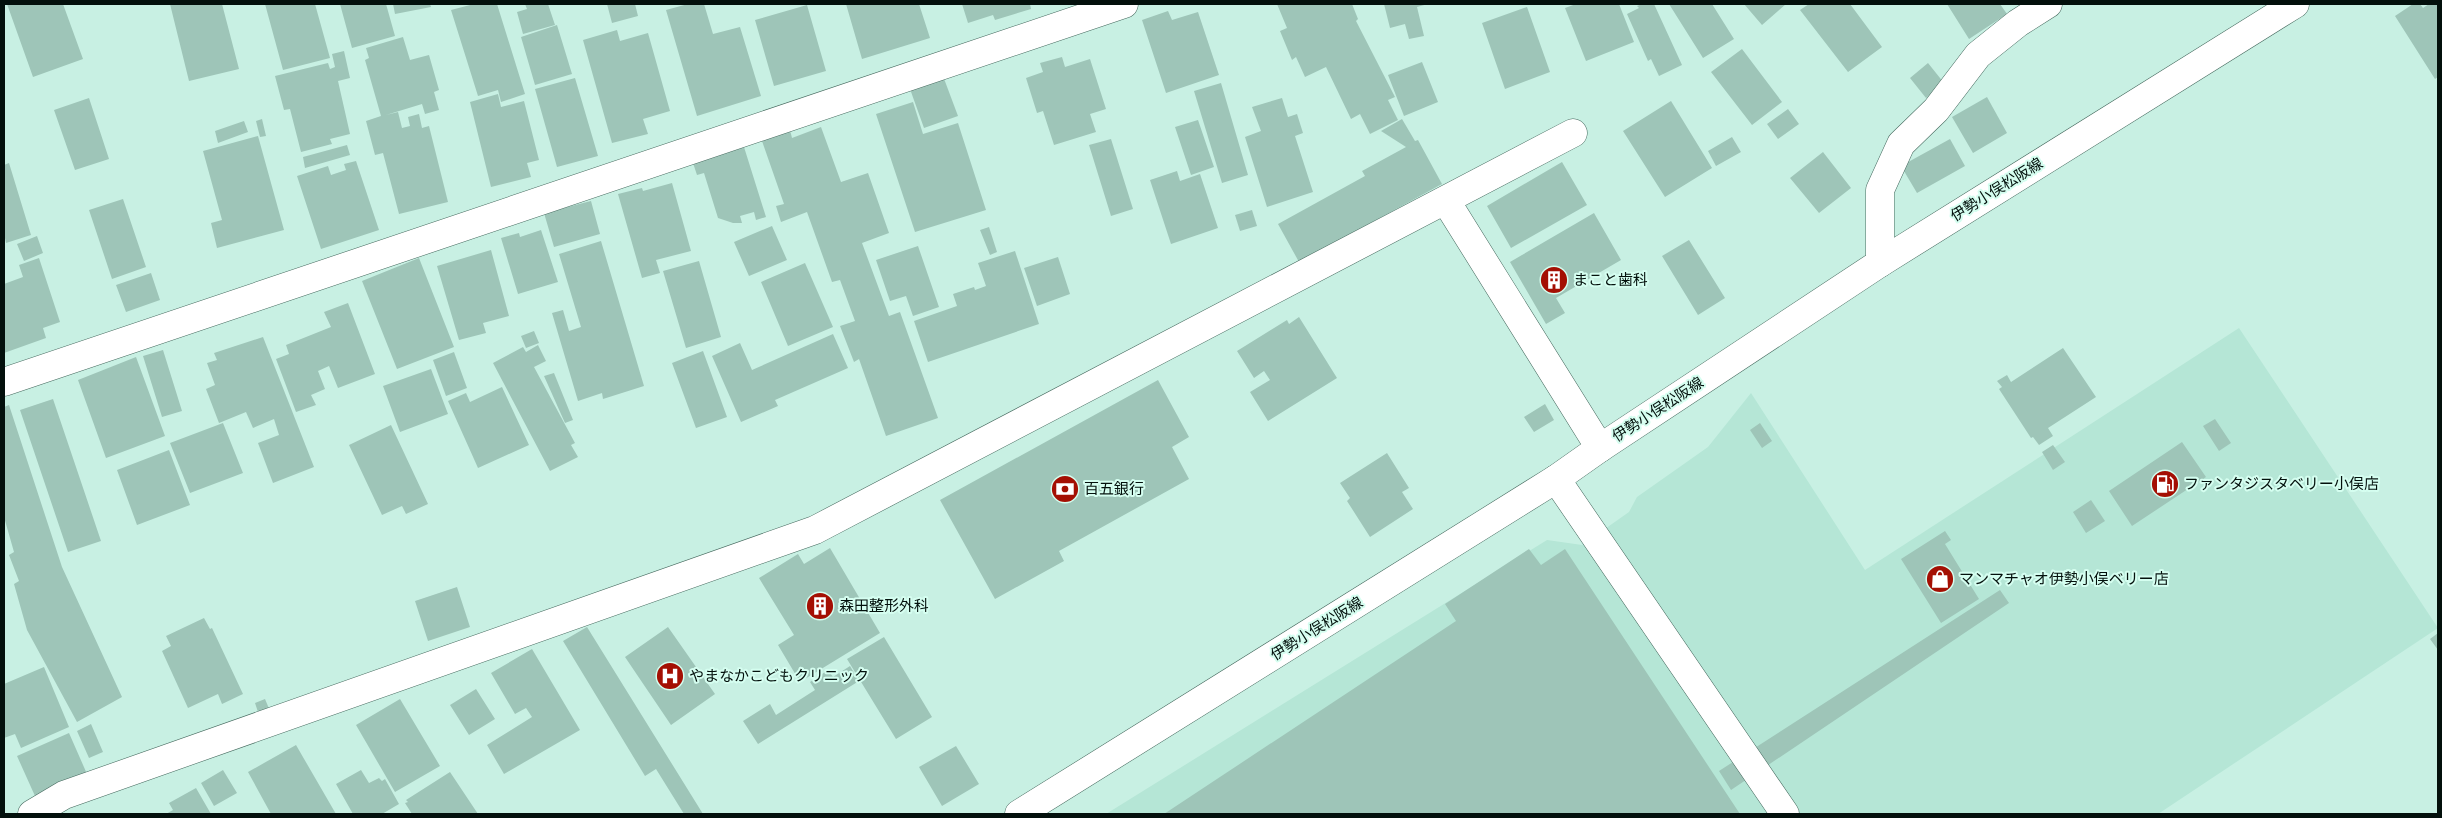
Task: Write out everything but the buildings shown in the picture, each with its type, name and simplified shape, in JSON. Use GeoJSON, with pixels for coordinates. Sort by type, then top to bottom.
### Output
{"type":"FeatureCollection","features":[{"type":"Feature","properties":{"kind":"street"},"geometry":{"type":"LineString","coordinates":[[4,382],[1124,4]]}},
{"type":"Feature","properties":{"kind":"street"},"geometry":{"type":"LineString","coordinates":[[1880,263],[1880,190],[1901,144],[1936,110],[1978,55],[2018,23],[2048,4]]}},
{"type":"Feature","properties":{"kind":"street","name":"伊勢小俣松阪線"},"geometry":{"type":"LineString","coordinates":[[1019,814],[1556,479],[1880,263],[2295,4]]}},
{"type":"Feature","properties":{"kind":"street"},"geometry":{"type":"LineString","coordinates":[[32,814],[64,795],[815,530],[1573,133]]}},
{"type":"Feature","properties":{"kind":"street"},"geometry":{"type":"LineString","coordinates":[[1446,201],[1600,448]]}},
{"type":"Feature","properties":{"kind":"street"},"geometry":{"type":"LineString","coordinates":[[1556,479],[1785,814]]}},
{"type":"Feature","properties":{"kind":"shaded area"},"geometry":{"type":"Polygon","coordinates":[[[2239,328],[2438,628],[2158,814],[1106,814],[1547,540],[1582,545],[1629,512],[1637,497],[1708,447],[1751,393],[1865,570],[2239,328]]]}},
{"type":"Feature","properties":{"kind":"place","name":"まこと歯科"},"geometry":{"type":"Point","coordinates":[1554,280]}},
{"type":"Feature","properties":{"kind":"place","name":"ファンタジスタベリー小俣店"},"geometry":{"type":"Point","coordinates":[2165,484]}},
{"type":"Feature","properties":{"kind":"place","name":"百五銀行"},"geometry":{"type":"Point","coordinates":[1065,489]}},
{"type":"Feature","properties":{"kind":"place","name":"マンマチャオ伊勢小俣ベリー店"},"geometry":{"type":"Point","coordinates":[1940,579]}},
{"type":"Feature","properties":{"kind":"place","name":"森田整形外科"},"geometry":{"type":"Point","coordinates":[820,606]}},
{"type":"Feature","properties":{"kind":"place","name":"やまなかこどもクリニック"},"geometry":{"type":"Point","coordinates":[670,676]}}]}
